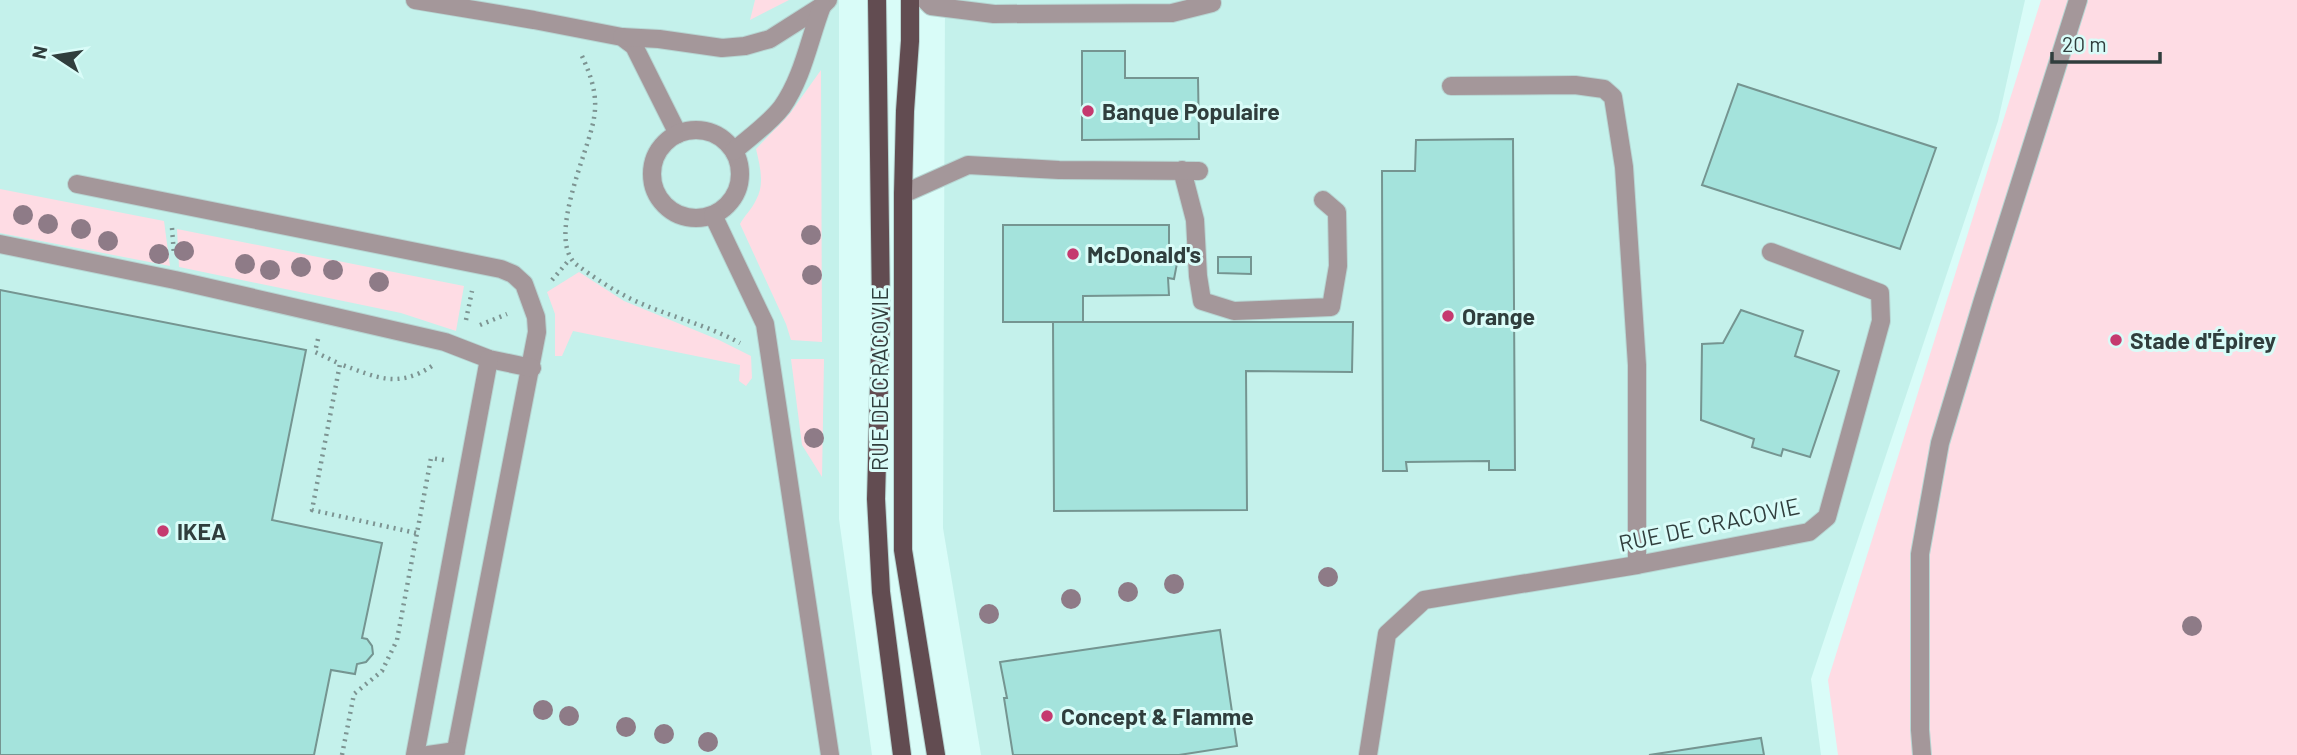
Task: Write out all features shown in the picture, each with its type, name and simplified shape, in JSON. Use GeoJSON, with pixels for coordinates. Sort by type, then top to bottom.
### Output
{"type":"FeatureCollection","features":[{"type":"Feature","properties":{"kind":"main road","name":"RUE DE CRACOVIE"},"geometry":{"type":"LineString","coordinates":[[877,0],[881,309],[876,499],[881,592],[902,755]]}},
{"type":"Feature","properties":{"kind":"main road","name":"RUE DE CRACOVIE"},"geometry":{"type":"LineString","coordinates":[[910,0],[903,194],[903,550],[936,755]]}},
{"type":"Feature","properties":{"kind":"street"},"geometry":{"type":"LineString","coordinates":[[415,0],[622,37],[722,48],[745,47],[770,39],[825,3]]}},
{"type":"Feature","properties":{"kind":"street"},"geometry":{"type":"LineString","coordinates":[[925,0],[931,6],[1172,13],[1212,3]]}},
{"type":"Feature","properties":{"kind":"street"},"geometry":{"type":"LineString","coordinates":[[1922,755],[1920,554],[1940,443],[2078,0]]}},
{"type":"Feature","properties":{"kind":"street"},"geometry":{"type":"LineString","coordinates":[[734,151],[781,109],[799,77],[811,35],[825,3]]}},
{"type":"Feature","properties":{"kind":"street"},"geometry":{"type":"LineString","coordinates":[[622,37],[634,46],[678,134]]}},
{"type":"Feature","properties":{"kind":"street"},"geometry":{"type":"LineString","coordinates":[[1451,86],[1575,85],[1604,89],[1613,97],[1625,167],[1637,365],[1637,565]]}},
{"type":"Feature","properties":{"kind":"street"},"geometry":{"type":"LineString","coordinates":[[695,129],[711,131],[724,139],[734,151],[740,165],[741,181],[726,207],[713,215],[698,219],[682,216],[668,209],[652,183],[657,153],[667,141],[678,134],[695,129]]}},
{"type":"Feature","properties":{"kind":"street"},"geometry":{"type":"LineString","coordinates":[[903,194],[968,165],[1059,170],[1191,170],[1202,301],[1234,311],[1331,307],[1338,266],[1337,212],[1323,200]]}},
{"type":"Feature","properties":{"kind":"street"},"geometry":{"type":"LineString","coordinates":[[77,184],[501,268],[524,284],[536,317],[537,332],[532,368],[455,753],[428,755]]}},
{"type":"Feature","properties":{"kind":"street"},"geometry":{"type":"LineString","coordinates":[[713,215],[765,324],[830,755]]}},
{"type":"Feature","properties":{"kind":"street"},"geometry":{"type":"LineString","coordinates":[[0,244],[445,342],[489,359],[532,368]]}},
{"type":"Feature","properties":{"kind":"street","name":"RUE DE CRACOVIE"},"geometry":{"type":"LineString","coordinates":[[1368,755],[1387,634],[1423,600],[1637,565],[1809,532],[1827,517],[1881,321],[1880,293],[1771,252]]}},
{"type":"Feature","properties":{"kind":"street"},"geometry":{"type":"LineString","coordinates":[[415,755],[489,359]]}},
{"type":"Feature","properties":{"kind":"path"},"geometry":{"type":"LineString","coordinates":[[581,29],[578,46],[594,84],[595,110],[572,193],[566,227],[565,246],[570,259],[631,299],[722,333],[740,343],[768,347]]}},
{"type":"Feature","properties":{"kind":"path"},"geometry":{"type":"LineString","coordinates":[[174,203],[172,219],[175,281]]}},
{"type":"Feature","properties":{"kind":"path"},"geometry":{"type":"LineString","coordinates":[[416,533],[312,510],[340,364],[390,380],[416,376],[460,348],[473,286],[473,262]]}},
{"type":"Feature","properties":{"kind":"path"},"geometry":{"type":"LineString","coordinates":[[342,755],[354,694],[382,671],[397,640],[431,458]]}},
{"type":"Feature","properties":{"kind":"shaded area"},"geometry":{"type":"Polygon","coordinates":[[[0,0],[839,0],[839,519],[872,755],[0,755],[0,0]]]}},
{"type":"Feature","properties":{"kind":"shaded area"},"geometry":{"type":"Polygon","coordinates":[[[755,0],[789,0],[750,20],[755,0]]]}},
{"type":"Feature","properties":{"kind":"shaded area"},"geometry":{"type":"Polygon","coordinates":[[[945,0],[2025,0],[1998,121],[1811,679],[1821,755],[981,755],[943,528],[945,0]]]}},
{"type":"Feature","properties":{"kind":"shaded area","name":"Stade d'Épirey"},"geometry":{"type":"Polygon","coordinates":[[[2041,0],[2297,0],[2297,755],[1838,755],[1828,680],[2041,0]]]}},
{"type":"Feature","properties":{"kind":"shaded area"},"geometry":{"type":"Polygon","coordinates":[[[821,70],[822,342],[791,340],[740,224],[759,194],[761,175],[756,149],[791,112],[821,70]]]}},
{"type":"Feature","properties":{"kind":"shaded area"},"geometry":{"type":"Polygon","coordinates":[[[0,189],[164,221],[170,266],[0,233],[0,189]]]}},
{"type":"Feature","properties":{"kind":"shaded area"},"geometry":{"type":"Polygon","coordinates":[[[177,229],[464,286],[456,331],[401,313],[179,267],[177,229]]]}},
{"type":"Feature","properties":{"kind":"shaded area"},"geometry":{"type":"Polygon","coordinates":[[[579,272],[624,301],[751,356],[752,378],[746,386],[739,381],[740,365],[573,331],[562,356],[555,356],[555,314],[547,292],[579,272]]]}},
{"type":"Feature","properties":{"kind":"shaded area"},"geometry":{"type":"Polygon","coordinates":[[[791,359],[824,359],[822,477],[802,445],[791,359]]]}},
{"type":"Feature","properties":{"kind":"building"},"geometry":{"type":"Polygon","coordinates":[[[1082,51],[1125,51],[1125,78],[1198,78],[1199,139],[1082,140],[1082,51]]]}},
{"type":"Feature","properties":{"kind":"building"},"geometry":{"type":"Polygon","coordinates":[[[1738,84],[1936,148],[1900,249],[1702,185],[1738,84]]]}},
{"type":"Feature","properties":{"kind":"building","name":"Orange"},"geometry":{"type":"Polygon","coordinates":[[[1513,139],[1515,470],[1489,470],[1489,461],[1406,462],[1407,471],[1383,471],[1382,171],[1415,171],[1416,140],[1513,139]]]}},
{"type":"Feature","properties":{"kind":"building"},"geometry":{"type":"Polygon","coordinates":[[[1003,225],[1169,225],[1169,258],[1178,258],[1174,279],[1168,278],[1169,295],[1083,296],[1083,322],[1003,322],[1003,225]]]}},
{"type":"Feature","properties":{"kind":"building"},"geometry":{"type":"Polygon","coordinates":[[[1218,257],[1251,257],[1251,274],[1218,273],[1218,257]]]}},
{"type":"Feature","properties":{"kind":"building","name":"IKEA"},"geometry":{"type":"Polygon","coordinates":[[[0,290],[306,350],[272,520],[382,543],[362,638],[367,639],[372,646],[373,654],[366,662],[357,664],[355,674],[331,670],[314,755],[0,755],[0,290]]]}},
{"type":"Feature","properties":{"kind":"building"},"geometry":{"type":"Polygon","coordinates":[[[1741,310],[1803,331],[1795,356],[1839,371],[1810,457],[1783,449],[1781,456],[1752,447],[1754,439],[1701,420],[1702,344],[1723,343],[1741,310]]]}},
{"type":"Feature","properties":{"kind":"building"},"geometry":{"type":"Polygon","coordinates":[[[1053,322],[1353,322],[1352,372],[1246,371],[1247,510],[1054,511],[1053,322]]]}},
{"type":"Feature","properties":{"kind":"building"},"geometry":{"type":"Polygon","coordinates":[[[1220,630],[1237,746],[1179,755],[1013,755],[1000,662],[1220,630]]]}},
{"type":"Feature","properties":{"kind":"building"},"geometry":{"type":"Polygon","coordinates":[[[1761,738],[1764,755],[1649,755],[1761,738]]]}},
{"type":"Feature","properties":{"kind":"place","name":"Banque Populaire"},"geometry":{"type":"Point","coordinates":[1088,111]}},
{"type":"Feature","properties":{"kind":"place","name":"McDonald's"},"geometry":{"type":"Point","coordinates":[1073,254]}},
{"type":"Feature","properties":{"kind":"place","name":"Orange"},"geometry":{"type":"Point","coordinates":[1448,316]}},
{"type":"Feature","properties":{"kind":"place","name":"Stade d'Épirey"},"geometry":{"type":"Point","coordinates":[2116,340]}},
{"type":"Feature","properties":{"kind":"place","name":"IKEA"},"geometry":{"type":"Point","coordinates":[163,531]}},
{"type":"Feature","properties":{"kind":"place","name":"Concept & Flamme"},"geometry":{"type":"Point","coordinates":[1047,716]}}]}
